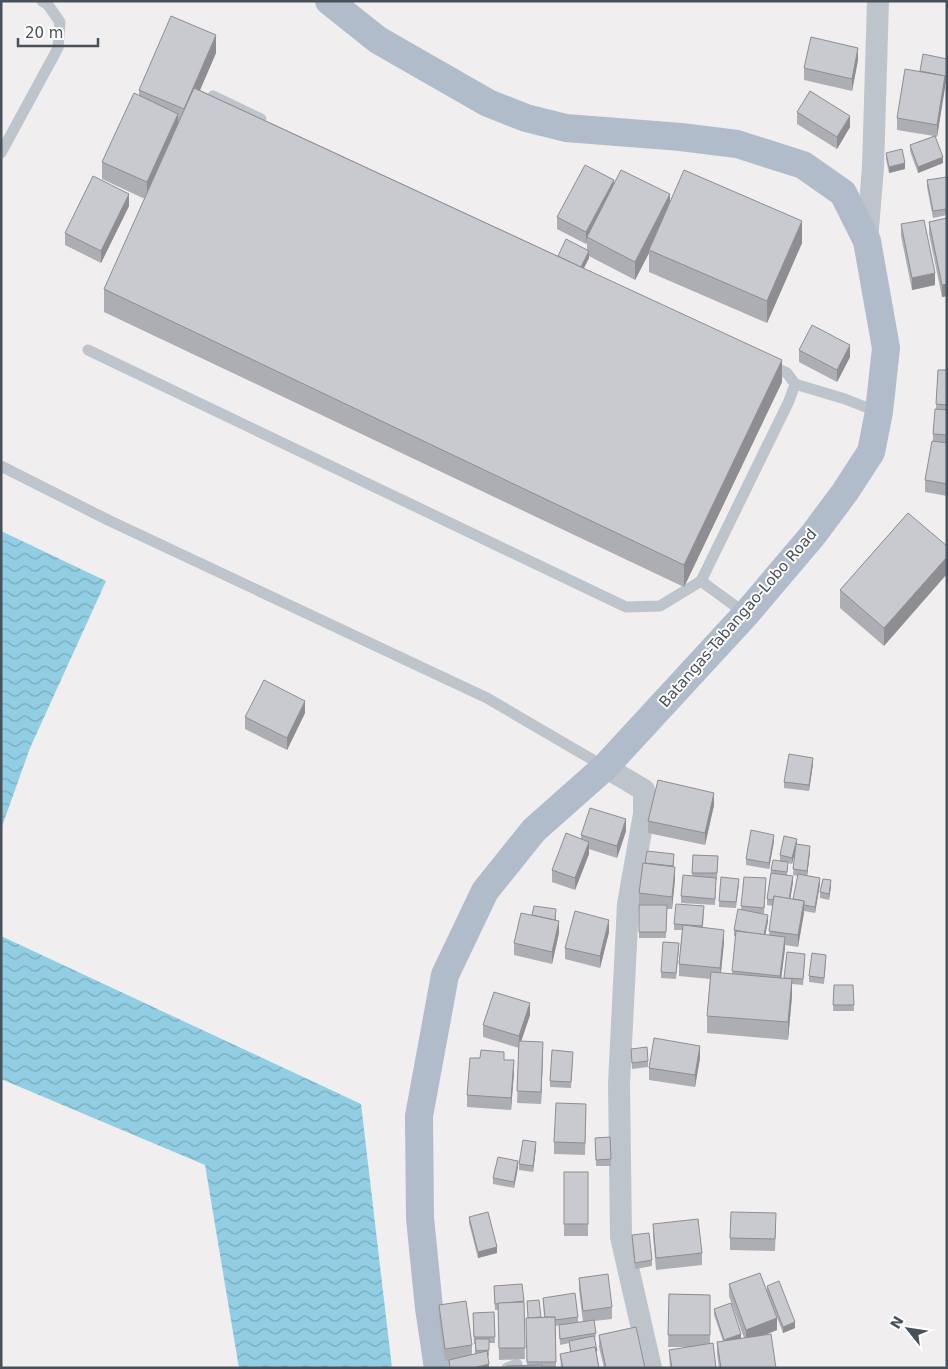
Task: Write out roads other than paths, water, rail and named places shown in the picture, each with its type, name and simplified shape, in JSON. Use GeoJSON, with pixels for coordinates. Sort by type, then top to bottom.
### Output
{"type":"FeatureCollection","features":[{"type":"Feature","properties":{"kind":"main road","name":"Batangas-Tabangao-Lobo Road"},"geometry":{"type":"LineString","coordinates":[[328,1],[378,40],[488,103],[526,118],[566,128],[681,137],[738,144],[803,165],[843,194],[867,241],[886,348],[879,412],[871,452],[845,492],[813,535],[746,614],[605,767],[534,830],[485,891],[445,975],[419,1116],[420,1218],[429,1308],[438,1368]]}},
{"type":"Feature","properties":{"kind":"street"},"geometry":{"type":"LineString","coordinates":[[867,241],[872,167],[878,1]]}},
{"type":"Feature","properties":{"kind":"street"},"geometry":{"type":"LineString","coordinates":[[605,767],[644,790],[644,814],[628,904],[619,1084],[621,1237],[651,1368]]}},
{"type":"Feature","properties":{"kind":"lane"},"geometry":{"type":"LineString","coordinates":[[1,153],[58,48],[60,22],[48,5],[42,1]]}},
{"type":"Feature","properties":{"kind":"lane"},"geometry":{"type":"LineString","coordinates":[[213,96],[275,126]]}},
{"type":"Feature","properties":{"kind":"lane"},"geometry":{"type":"LineString","coordinates":[[88,350],[626,607],[660,606],[701,581],[789,400],[794,384]]}},
{"type":"Feature","properties":{"kind":"lane"},"geometry":{"type":"LineString","coordinates":[[760,360],[787,373],[794,384],[845,399],[879,412]]}},
{"type":"Feature","properties":{"kind":"lane"},"geometry":{"type":"LineString","coordinates":[[1,466],[108,520],[487,698],[605,767]]}},
{"type":"Feature","properties":{"kind":"lane"},"geometry":{"type":"LineString","coordinates":[[701,581],[746,614]]}},
{"type":"Feature","properties":{"kind":"water"},"geometry":{"type":"Polygon","coordinates":[[[1,531],[106,581],[30,748],[1,829],[1,531]]]}},
{"type":"Feature","properties":{"kind":"water"},"geometry":{"type":"Polygon","coordinates":[[[1,936],[361,1104],[392,1368],[239,1368],[205,1165],[1,1079],[1,936]]]}}]}
